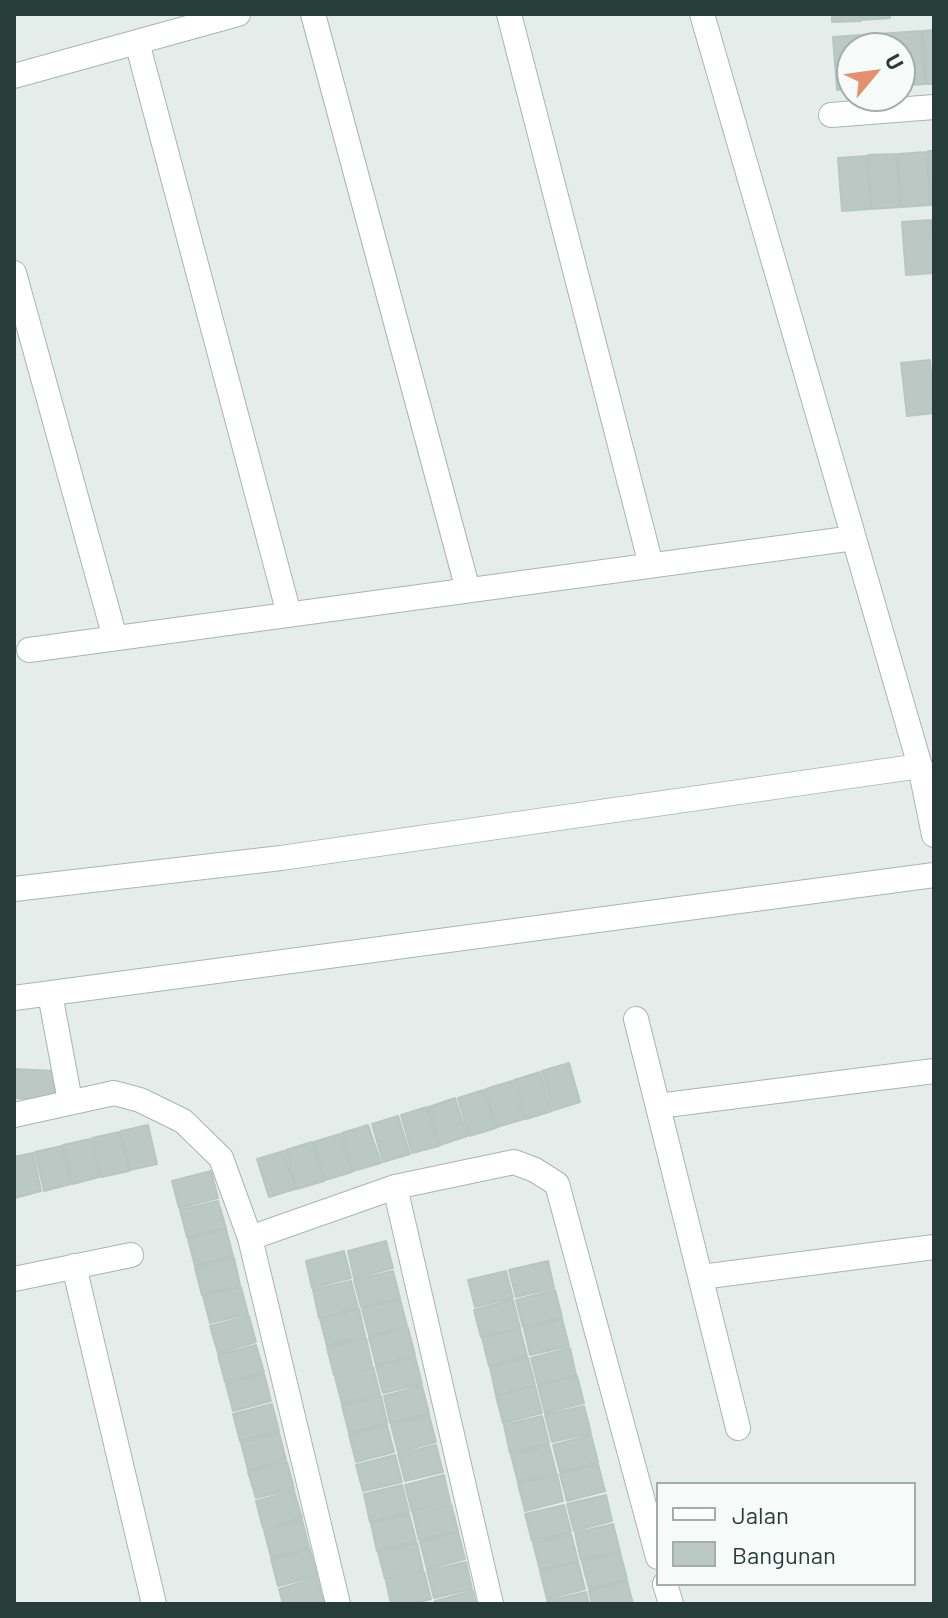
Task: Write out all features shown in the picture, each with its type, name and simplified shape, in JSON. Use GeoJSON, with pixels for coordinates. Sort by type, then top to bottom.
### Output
{"type":"FeatureCollection","features":[{"type":"Feature","properties":{"kind":"street"},"geometry":{"type":"LineString","coordinates":[[14,76],[238,14]]}},
{"type":"Feature","properties":{"kind":"street"},"geometry":{"type":"LineString","coordinates":[[313,14],[468,590]]}},
{"type":"Feature","properties":{"kind":"street"},"geometry":{"type":"LineString","coordinates":[[509,14],[651,565]]}},
{"type":"Feature","properties":{"kind":"street"},"geometry":{"type":"LineString","coordinates":[[702,14],[922,777],[934,835]]}},
{"type":"Feature","properties":{"kind":"street"},"geometry":{"type":"LineString","coordinates":[[137,42],[289,614]]}},
{"type":"Feature","properties":{"kind":"street"},"geometry":{"type":"LineString","coordinates":[[831,115],[934,107]]}},
{"type":"Feature","properties":{"kind":"street"},"geometry":{"type":"LineString","coordinates":[[14,273],[115,638]]}},
{"type":"Feature","properties":{"kind":"street"},"geometry":{"type":"LineString","coordinates":[[29,650],[854,538]]}},
{"type":"Feature","properties":{"kind":"street"},"geometry":{"type":"LineString","coordinates":[[14,889],[922,777]]}},
{"type":"Feature","properties":{"kind":"street"},"geometry":{"type":"LineString","coordinates":[[14,998],[934,875]]}},
{"type":"Feature","properties":{"kind":"street"},"geometry":{"type":"LineString","coordinates":[[50,994],[70,1101]]}},
{"type":"Feature","properties":{"kind":"street"},"geometry":{"type":"LineString","coordinates":[[636,1019],[738,1428]]}},
{"type":"Feature","properties":{"kind":"street"},"geometry":{"type":"LineString","coordinates":[[658,1106],[934,1071]]}},
{"type":"Feature","properties":{"kind":"street"},"geometry":{"type":"LineString","coordinates":[[14,1115],[114,1093],[140,1100],[183,1121],[221,1158],[250,1238],[338,1604]]}},
{"type":"Feature","properties":{"kind":"street"},"geometry":{"type":"LineString","coordinates":[[250,1238],[395,1187],[514,1162],[535,1170],[557,1184],[656,1550]]}},
{"type":"Feature","properties":{"kind":"street"},"geometry":{"type":"LineString","coordinates":[[395,1187],[491,1604]]}},
{"type":"Feature","properties":{"kind":"street"},"geometry":{"type":"LineString","coordinates":[[701,1277],[934,1247]]}},
{"type":"Feature","properties":{"kind":"street"},"geometry":{"type":"LineString","coordinates":[[14,1279],[131,1255]]}},
{"type":"Feature","properties":{"kind":"street"},"geometry":{"type":"LineString","coordinates":[[74,1266],[154,1604]]}},
{"type":"Feature","properties":{"kind":"building"},"geometry":{"type":"Polygon","coordinates":[[[832,14],[860,14],[861,21],[832,22],[832,14]]]}},
{"type":"Feature","properties":{"kind":"building"},"geometry":{"type":"Polygon","coordinates":[[[862,14],[890,14],[890,18],[862,20],[862,14]]]}},
{"type":"Feature","properties":{"kind":"building"},"geometry":{"type":"Polygon","coordinates":[[[934,30],[934,84],[927,84],[923,31],[934,30]]]}},
{"type":"Feature","properties":{"kind":"building"},"geometry":{"type":"Polygon","coordinates":[[[921,31],[925,84],[916,85],[916,32],[906,32],[921,31]]]}},
{"type":"Feature","properties":{"kind":"building"},"geometry":{"type":"Polygon","coordinates":[[[833,37],[836,37],[836,77],[833,37]]]}},
{"type":"Feature","properties":{"kind":"building"},"geometry":{"type":"Polygon","coordinates":[[[928,151],[934,151],[934,205],[931,205],[928,151]]]}},
{"type":"Feature","properties":{"kind":"building"},"geometry":{"type":"Polygon","coordinates":[[[926,152],[930,205],[902,207],[898,154],[926,152]]]}},
{"type":"Feature","properties":{"kind":"building"},"geometry":{"type":"Polygon","coordinates":[[[896,154],[900,207],[872,209],[868,155],[896,154]]]}},
{"type":"Feature","properties":{"kind":"building"},"geometry":{"type":"Polygon","coordinates":[[[867,156],[870,209],[842,211],[838,158],[867,156]]]}},
{"type":"Feature","properties":{"kind":"building"},"geometry":{"type":"Polygon","coordinates":[[[931,220],[934,273],[906,275],[902,222],[931,220]]]}},
{"type":"Feature","properties":{"kind":"building"},"geometry":{"type":"Polygon","coordinates":[[[930,360],[934,413],[907,416],[901,363],[930,360]]]}},
{"type":"Feature","properties":{"kind":"building"},"geometry":{"type":"Polygon","coordinates":[[[569,1063],[580,1102],[554,1110],[542,1071],[569,1063]]]}},
{"type":"Feature","properties":{"kind":"building"},"geometry":{"type":"Polygon","coordinates":[[[14,1069],[56,1071],[54,1100],[14,1098],[14,1069]]]}},
{"type":"Feature","properties":{"kind":"building"},"geometry":{"type":"Polygon","coordinates":[[[540,1072],[552,1111],[526,1119],[514,1080],[540,1072]]]}},
{"type":"Feature","properties":{"kind":"building"},"geometry":{"type":"Polygon","coordinates":[[[512,1081],[524,1119],[497,1127],[486,1089],[512,1081]]]}},
{"type":"Feature","properties":{"kind":"building"},"geometry":{"type":"Polygon","coordinates":[[[484,1090],[496,1128],[469,1136],[458,1098],[484,1090]]]}},
{"type":"Feature","properties":{"kind":"building"},"geometry":{"type":"Polygon","coordinates":[[[455,1098],[467,1136],[440,1145],[429,1107],[455,1098]]]}},
{"type":"Feature","properties":{"kind":"building"},"geometry":{"type":"Polygon","coordinates":[[[427,1107],[439,1146],[412,1153],[401,1115],[427,1107]]]}},
{"type":"Feature","properties":{"kind":"building"},"geometry":{"type":"Polygon","coordinates":[[[398,1116],[410,1154],[383,1162],[372,1124],[398,1116]]]}},
{"type":"Feature","properties":{"kind":"building"},"geometry":{"type":"Polygon","coordinates":[[[148,1125],[157,1164],[130,1170],[121,1131],[148,1125]]]}},
{"type":"Feature","properties":{"kind":"building"},"geometry":{"type":"Polygon","coordinates":[[[368,1125],[381,1163],[353,1171],[342,1133],[368,1125]]]}},
{"type":"Feature","properties":{"kind":"building"},"geometry":{"type":"Polygon","coordinates":[[[119,1132],[129,1171],[101,1177],[92,1138],[119,1132]]]}},
{"type":"Feature","properties":{"kind":"building"},"geometry":{"type":"Polygon","coordinates":[[[340,1134],[352,1172],[325,1180],[314,1142],[340,1134]]]}},
{"type":"Feature","properties":{"kind":"building"},"geometry":{"type":"Polygon","coordinates":[[[90,1139],[99,1177],[73,1184],[63,1145],[90,1139]]]}},
{"type":"Feature","properties":{"kind":"building"},"geometry":{"type":"Polygon","coordinates":[[[312,1142],[324,1181],[297,1189],[286,1150],[312,1142]]]}},
{"type":"Feature","properties":{"kind":"building"},"geometry":{"type":"Polygon","coordinates":[[[62,1146],[71,1184],[44,1191],[35,1152],[62,1146]]]}},
{"type":"Feature","properties":{"kind":"building"},"geometry":{"type":"Polygon","coordinates":[[[284,1151],[295,1189],[269,1197],[257,1159],[284,1151]]]}},
{"type":"Feature","properties":{"kind":"building"},"geometry":{"type":"Polygon","coordinates":[[[33,1153],[41,1191],[15,1198],[14,1157],[33,1153]]]}},
{"type":"Feature","properties":{"kind":"building"},"geometry":{"type":"Polygon","coordinates":[[[211,1171],[218,1198],[179,1208],[172,1181],[211,1171]]]}},
{"type":"Feature","properties":{"kind":"building"},"geometry":{"type":"Polygon","coordinates":[[[218,1201],[226,1228],[187,1237],[180,1210],[218,1201]]]}},
{"type":"Feature","properties":{"kind":"building"},"geometry":{"type":"Polygon","coordinates":[[[226,1229],[233,1256],[195,1266],[188,1239],[226,1229]]]}},
{"type":"Feature","properties":{"kind":"building"},"geometry":{"type":"Polygon","coordinates":[[[386,1241],[393,1268],[354,1278],[348,1251],[386,1241]]]}},
{"type":"Feature","properties":{"kind":"building"},"geometry":{"type":"Polygon","coordinates":[[[344,1251],[351,1278],[312,1288],[306,1261],[344,1251]]]}},
{"type":"Feature","properties":{"kind":"building"},"geometry":{"type":"Polygon","coordinates":[[[234,1258],[240,1285],[202,1295],[195,1268],[234,1258]]]}},
{"type":"Feature","properties":{"kind":"building"},"geometry":{"type":"Polygon","coordinates":[[[548,1261],[554,1288],[516,1297],[509,1270],[548,1261]]]}},
{"type":"Feature","properties":{"kind":"building"},"geometry":{"type":"Polygon","coordinates":[[[393,1271],[400,1298],[361,1307],[354,1280],[393,1271]]]}},
{"type":"Feature","properties":{"kind":"building"},"geometry":{"type":"Polygon","coordinates":[[[506,1271],[513,1298],[475,1307],[468,1280],[506,1271]]]}},
{"type":"Feature","properties":{"kind":"building"},"geometry":{"type":"Polygon","coordinates":[[[351,1281],[358,1308],[319,1318],[313,1290],[351,1281]]]}},
{"type":"Feature","properties":{"kind":"building"},"geometry":{"type":"Polygon","coordinates":[[[241,1287],[248,1314],[210,1323],[203,1296],[241,1287]]]}},
{"type":"Feature","properties":{"kind":"building"},"geometry":{"type":"Polygon","coordinates":[[[555,1290],[562,1317],[523,1327],[516,1300],[555,1290]]]}},
{"type":"Feature","properties":{"kind":"building"},"geometry":{"type":"Polygon","coordinates":[[[400,1299],[407,1326],[369,1336],[362,1309],[400,1299]]]}},
{"type":"Feature","properties":{"kind":"building"},"geometry":{"type":"Polygon","coordinates":[[[513,1300],[520,1328],[481,1337],[474,1310],[513,1300]]]}},
{"type":"Feature","properties":{"kind":"building"},"geometry":{"type":"Polygon","coordinates":[[[359,1309],[365,1336],[327,1346],[320,1319],[359,1309]]]}},
{"type":"Feature","properties":{"kind":"building"},"geometry":{"type":"Polygon","coordinates":[[[249,1316],[256,1342],[218,1353],[210,1326],[249,1316]]]}},
{"type":"Feature","properties":{"kind":"building"},"geometry":{"type":"Polygon","coordinates":[[[562,1319],[569,1346],[530,1355],[524,1329],[562,1319]]]}},
{"type":"Feature","properties":{"kind":"building"},"geometry":{"type":"Polygon","coordinates":[[[408,1328],[415,1355],[376,1365],[369,1338],[408,1328]]]}},
{"type":"Feature","properties":{"kind":"building"},"geometry":{"type":"Polygon","coordinates":[[[520,1329],[527,1356],[489,1366],[482,1338],[520,1329]]]}},
{"type":"Feature","properties":{"kind":"building"},"geometry":{"type":"Polygon","coordinates":[[[366,1338],[372,1365],[334,1375],[327,1348],[366,1338]]]}},
{"type":"Feature","properties":{"kind":"building"},"geometry":{"type":"Polygon","coordinates":[[[256,1345],[264,1372],[225,1382],[218,1355],[256,1345]]]}},
{"type":"Feature","properties":{"kind":"building"},"geometry":{"type":"Polygon","coordinates":[[[570,1348],[576,1375],[538,1385],[531,1358],[570,1348]]]}},
{"type":"Feature","properties":{"kind":"building"},"geometry":{"type":"Polygon","coordinates":[[[415,1357],[422,1384],[383,1393],[376,1366],[415,1357]]]}},
{"type":"Feature","properties":{"kind":"building"},"geometry":{"type":"Polygon","coordinates":[[[528,1358],[535,1385],[496,1395],[490,1367],[528,1358]]]}},
{"type":"Feature","properties":{"kind":"building"},"geometry":{"type":"Polygon","coordinates":[[[373,1367],[380,1394],[342,1404],[335,1377],[373,1367]]]}},
{"type":"Feature","properties":{"kind":"building"},"geometry":{"type":"Polygon","coordinates":[[[264,1374],[271,1401],[233,1411],[226,1384],[264,1374]]]}},
{"type":"Feature","properties":{"kind":"building"},"geometry":{"type":"Polygon","coordinates":[[[577,1376],[584,1403],[545,1413],[538,1386],[577,1376]]]}},
{"type":"Feature","properties":{"kind":"building"},"geometry":{"type":"Polygon","coordinates":[[[422,1386],[429,1413],[390,1423],[384,1396],[422,1386]]]}},
{"type":"Feature","properties":{"kind":"building"},"geometry":{"type":"Polygon","coordinates":[[[535,1386],[542,1413],[503,1423],[496,1396],[535,1386]]]}},
{"type":"Feature","properties":{"kind":"building"},"geometry":{"type":"Polygon","coordinates":[[[381,1396],[387,1423],[349,1433],[342,1406],[381,1396]]]}},
{"type":"Feature","properties":{"kind":"building"},"geometry":{"type":"Polygon","coordinates":[[[272,1404],[279,1431],[240,1441],[233,1414],[272,1404]]]}},
{"type":"Feature","properties":{"kind":"building"},"geometry":{"type":"Polygon","coordinates":[[[584,1406],[591,1433],[552,1442],[545,1415],[584,1406]]]}},
{"type":"Feature","properties":{"kind":"building"},"geometry":{"type":"Polygon","coordinates":[[[429,1415],[436,1442],[398,1452],[391,1425],[429,1415]]]}},
{"type":"Feature","properties":{"kind":"building"},"geometry":{"type":"Polygon","coordinates":[[[542,1416],[549,1443],[510,1453],[504,1425],[542,1416]]]}},
{"type":"Feature","properties":{"kind":"building"},"geometry":{"type":"Polygon","coordinates":[[[387,1425],[394,1452],[356,1462],[349,1435],[387,1425]]]}},
{"type":"Feature","properties":{"kind":"building"},"geometry":{"type":"Polygon","coordinates":[[[279,1433],[286,1460],[248,1470],[241,1443],[279,1433]]]}},
{"type":"Feature","properties":{"kind":"building"},"geometry":{"type":"Polygon","coordinates":[[[591,1435],[598,1462],[560,1472],[553,1445],[591,1435]]]}},
{"type":"Feature","properties":{"kind":"building"},"geometry":{"type":"Polygon","coordinates":[[[436,1445],[443,1472],[405,1481],[398,1454],[436,1445]]]}},
{"type":"Feature","properties":{"kind":"building"},"geometry":{"type":"Polygon","coordinates":[[[549,1445],[556,1472],[518,1482],[511,1455],[549,1445]]]}},
{"type":"Feature","properties":{"kind":"building"},"geometry":{"type":"Polygon","coordinates":[[[395,1455],[402,1482],[363,1491],[356,1465],[395,1455]]]}},
{"type":"Feature","properties":{"kind":"building"},"geometry":{"type":"Polygon","coordinates":[[[287,1462],[294,1489],[256,1498],[248,1472],[287,1462]]]}},
{"type":"Feature","properties":{"kind":"building"},"geometry":{"type":"Polygon","coordinates":[[[598,1464],[605,1491],[567,1501],[560,1474],[598,1464]]]}},
{"type":"Feature","properties":{"kind":"building"},"geometry":{"type":"Polygon","coordinates":[[[557,1474],[563,1501],[525,1511],[518,1484],[557,1474]]]}},
{"type":"Feature","properties":{"kind":"building"},"geometry":{"type":"Polygon","coordinates":[[[444,1475],[450,1502],[412,1512],[405,1485],[444,1475]]]}},
{"type":"Feature","properties":{"kind":"building"},"geometry":{"type":"Polygon","coordinates":[[[402,1485],[409,1512],[370,1522],[364,1494],[402,1485]]]}},
{"type":"Feature","properties":{"kind":"building"},"geometry":{"type":"Polygon","coordinates":[[[294,1491],[302,1518],[263,1528],[256,1501],[294,1491]]]}},
{"type":"Feature","properties":{"kind":"building"},"geometry":{"type":"Polygon","coordinates":[[[606,1495],[612,1521],[574,1531],[567,1504],[606,1495]]]}},
{"type":"Feature","properties":{"kind":"building"},"geometry":{"type":"Polygon","coordinates":[[[451,1504],[458,1531],[419,1540],[413,1514],[451,1504]]]}},
{"type":"Feature","properties":{"kind":"building"},"geometry":{"type":"Polygon","coordinates":[[[564,1505],[571,1532],[532,1541],[525,1514],[564,1505]]]}},
{"type":"Feature","properties":{"kind":"building"},"geometry":{"type":"Polygon","coordinates":[[[409,1514],[416,1541],[377,1551],[371,1523],[409,1514]]]}},
{"type":"Feature","properties":{"kind":"building"},"geometry":{"type":"Polygon","coordinates":[[[302,1520],[309,1547],[271,1557],[264,1530],[302,1520]]]}},
{"type":"Feature","properties":{"kind":"building"},"geometry":{"type":"Polygon","coordinates":[[[613,1524],[620,1551],[581,1560],[575,1533],[613,1524]]]}},
{"type":"Feature","properties":{"kind":"building"},"geometry":{"type":"Polygon","coordinates":[[[458,1532],[465,1559],[427,1569],[420,1542],[458,1532]]]}},
{"type":"Feature","properties":{"kind":"building"},"geometry":{"type":"Polygon","coordinates":[[[571,1534],[578,1561],[540,1570],[533,1543],[571,1534]]]}},
{"type":"Feature","properties":{"kind":"building"},"geometry":{"type":"Polygon","coordinates":[[[417,1543],[423,1570],[385,1579],[378,1552],[417,1543]]]}},
{"type":"Feature","properties":{"kind":"building"},"geometry":{"type":"Polygon","coordinates":[[[310,1549],[317,1576],[278,1586],[271,1559],[310,1549]]]}},
{"type":"Feature","properties":{"kind":"building"},"geometry":{"type":"Polygon","coordinates":[[[620,1552],[627,1579],[589,1589],[582,1562],[620,1552]]]}},
{"type":"Feature","properties":{"kind":"building"},"geometry":{"type":"Polygon","coordinates":[[[466,1562],[472,1589],[434,1598],[427,1571],[466,1562]]]}},
{"type":"Feature","properties":{"kind":"building"},"geometry":{"type":"Polygon","coordinates":[[[578,1562],[585,1589],[547,1599],[540,1571],[578,1562]]]}},
{"type":"Feature","properties":{"kind":"building"},"geometry":{"type":"Polygon","coordinates":[[[424,1572],[431,1599],[411,1604],[391,1604],[386,1581],[424,1572]]]}},
{"type":"Feature","properties":{"kind":"building"},"geometry":{"type":"Polygon","coordinates":[[[317,1578],[324,1604],[283,1604],[279,1589],[317,1578]]]}},
{"type":"Feature","properties":{"kind":"building"},"geometry":{"type":"Polygon","coordinates":[[[627,1581],[633,1604],[592,1604],[589,1591],[627,1581]]]}},
{"type":"Feature","properties":{"kind":"building"},"geometry":{"type":"Polygon","coordinates":[[[473,1591],[476,1604],[435,1604],[435,1601],[473,1591]]]}},
{"type":"Feature","properties":{"kind":"building"},"geometry":{"type":"Polygon","coordinates":[[[586,1592],[589,1604],[548,1604],[547,1601],[586,1592]]]}}]}
